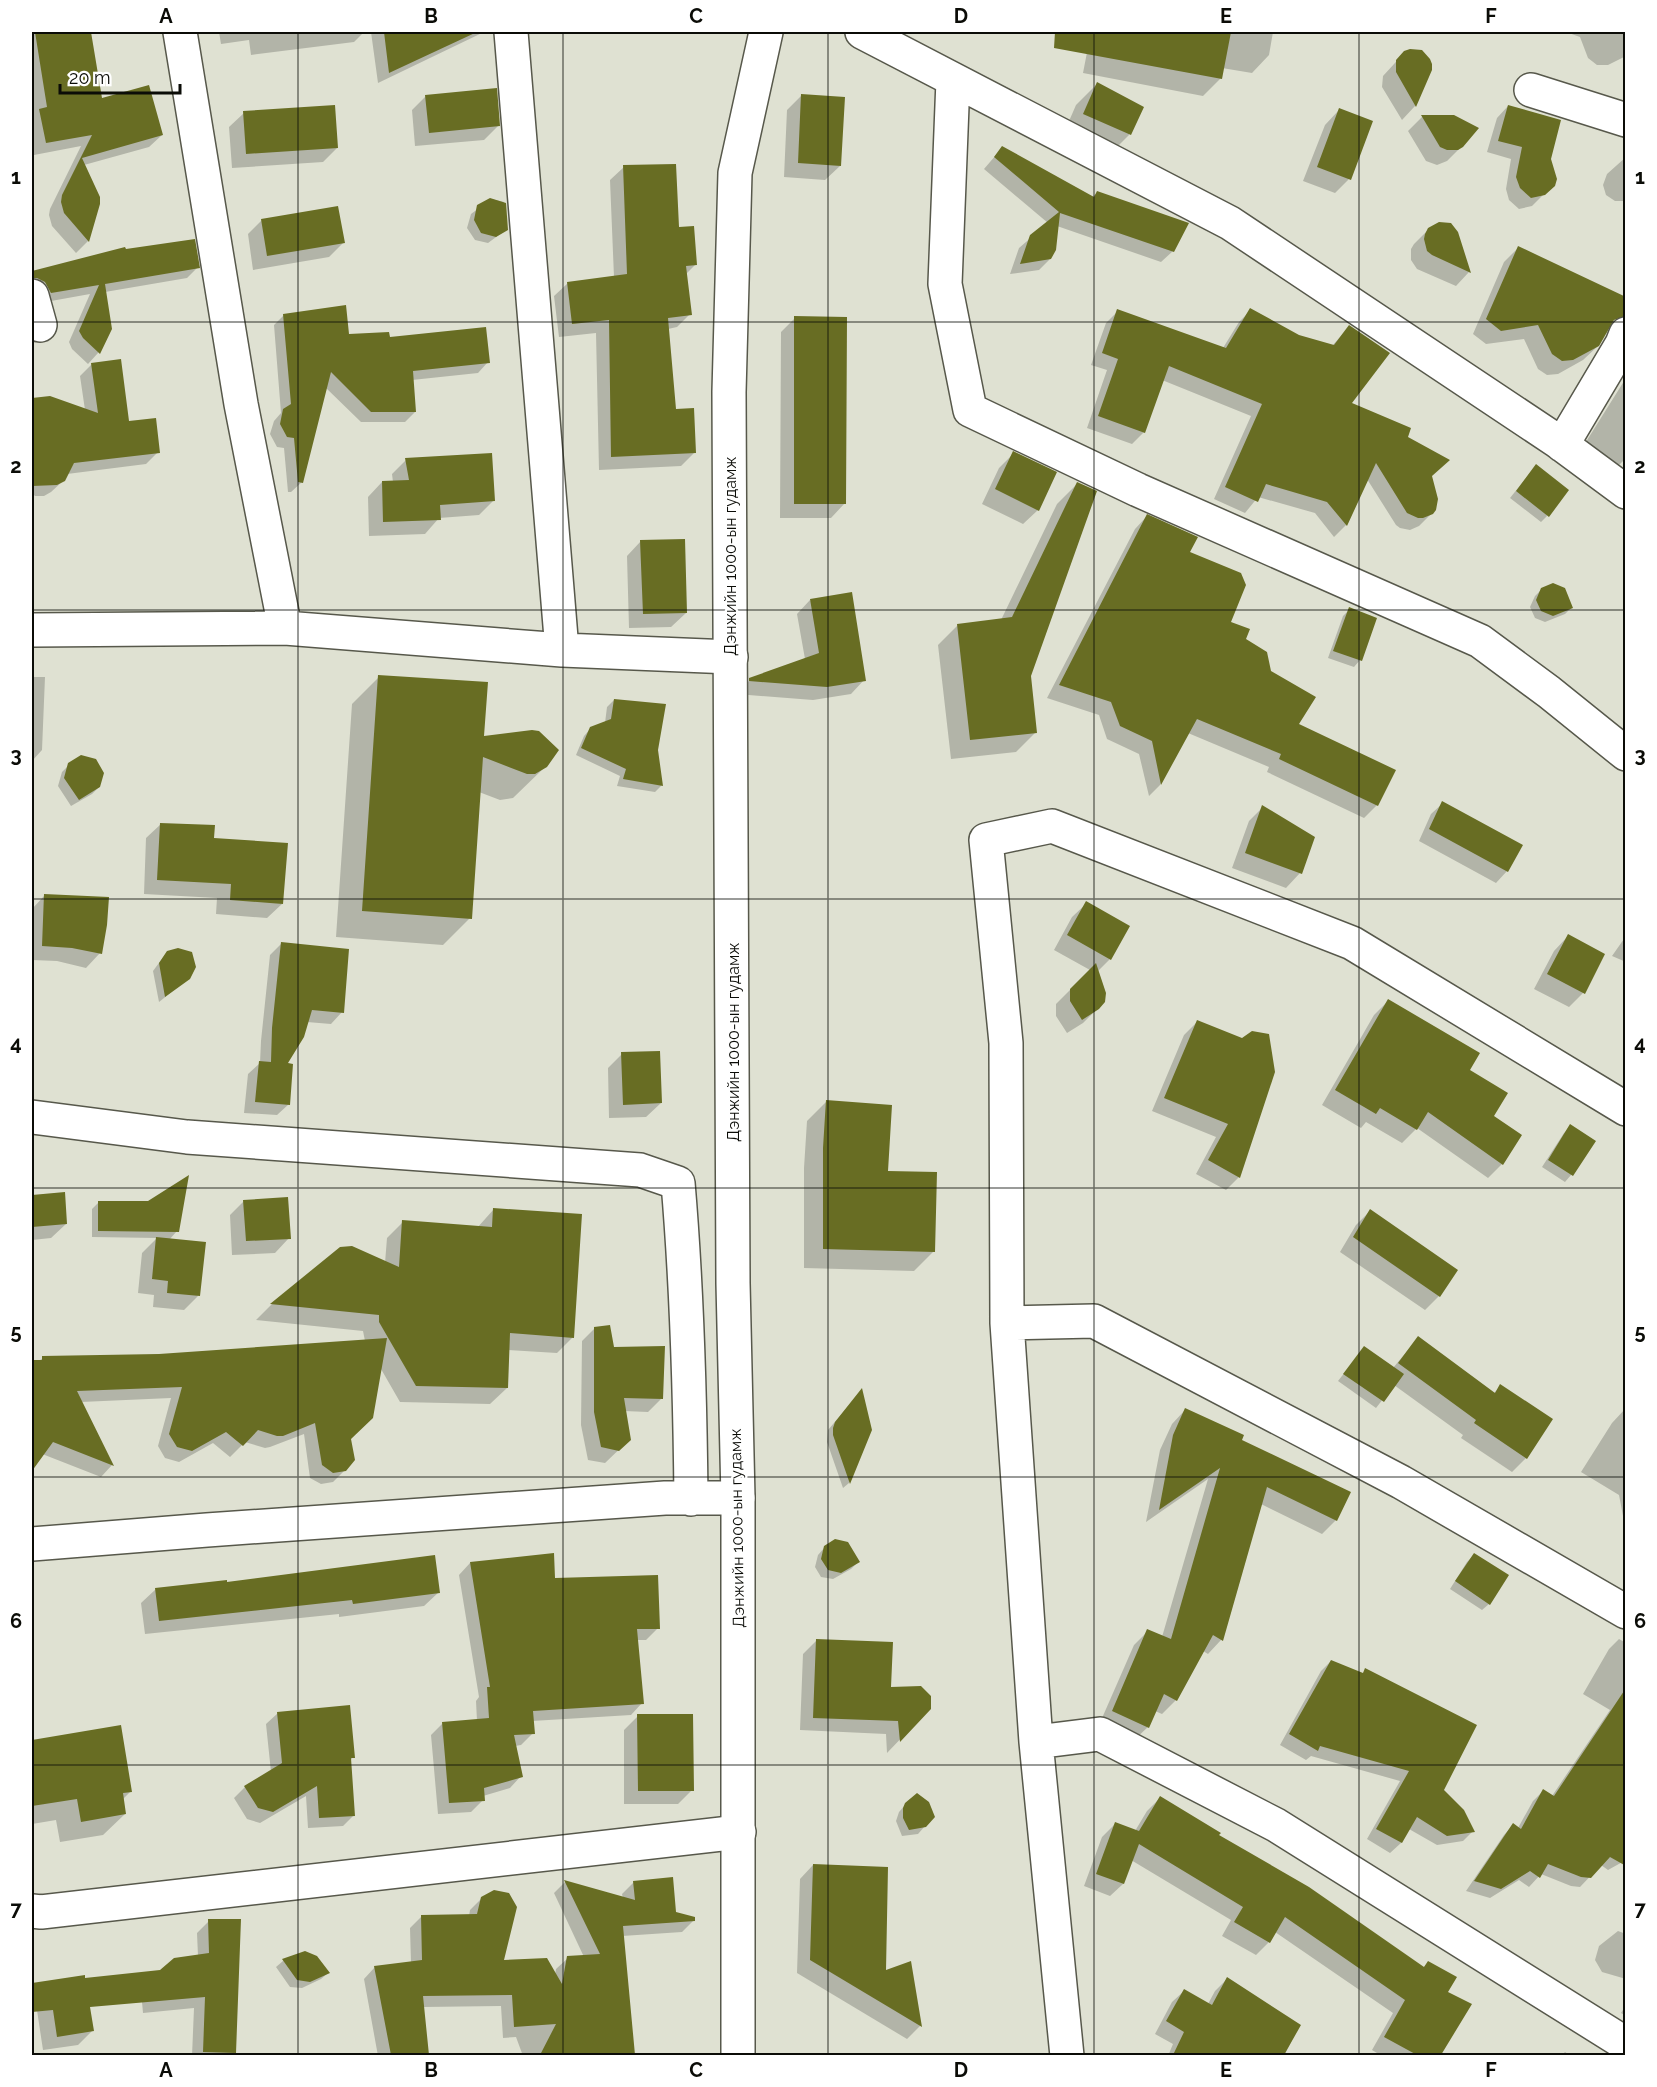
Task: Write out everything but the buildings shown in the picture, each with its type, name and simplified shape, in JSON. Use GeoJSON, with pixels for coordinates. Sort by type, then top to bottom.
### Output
{"type":"FeatureCollection","features":[{"type":"Feature","properties":{"kind":"street"},"geometry":{"type":"LineString","coordinates":[[180,32],[241,404],[285,628]]}},
{"type":"Feature","properties":{"kind":"street"},"geometry":{"type":"LineString","coordinates":[[511,32],[562,650]]}},
{"type":"Feature","properties":{"kind":"street","name":"Дэнжийн 1000-ын гудамж"},"geometry":{"type":"LineString","coordinates":[[738,2055],[738,1498],[733,1283],[729,393],[735,173],[766,32]]}},
{"type":"Feature","properties":{"kind":"street"},"geometry":{"type":"LineString","coordinates":[[862,32],[1230,223],[1562,444],[1626,492]]}},
{"type":"Feature","properties":{"kind":"street"},"geometry":{"type":"LineString","coordinates":[[953,80],[945,284],[970,410],[1138,490],[1480,641],[1549,692],[1626,754]]}},
{"type":"Feature","properties":{"kind":"street"},"geometry":{"type":"LineString","coordinates":[[1531,90],[1626,120]]}},
{"type":"Feature","properties":{"kind":"street"},"geometry":{"type":"LineString","coordinates":[[1562,444],[1626,334]]}},
{"type":"Feature","properties":{"kind":"street"},"geometry":{"type":"LineString","coordinates":[[32,630],[285,628],[562,650],[731,657]]}},
{"type":"Feature","properties":{"kind":"street"},"geometry":{"type":"LineString","coordinates":[[1067,2055],[1036,1742],[1007,1323],[1006,1043],[986,840],[1052,826],[1352,943],[1626,1109]]}},
{"type":"Feature","properties":{"kind":"street"},"geometry":{"type":"LineString","coordinates":[[32,1117],[187,1137],[640,1170],[678,1183],[688,1314],[691,1499]]}},
{"type":"Feature","properties":{"kind":"street"},"geometry":{"type":"LineString","coordinates":[[1007,1323],[1094,1321],[1401,1482],[1626,1612]]}},
{"type":"Feature","properties":{"kind":"street"},"geometry":{"type":"LineString","coordinates":[[32,1544],[496,1509],[665,1498],[738,1498]]}},
{"type":"Feature","properties":{"kind":"street"},"geometry":{"type":"LineString","coordinates":[[1036,1742],[1100,1734],[1276,1825],[1626,2044]]}},
{"type":"Feature","properties":{"kind":"street"},"geometry":{"type":"LineString","coordinates":[[32,1911],[41,1912],[739,1832]]}}]}
